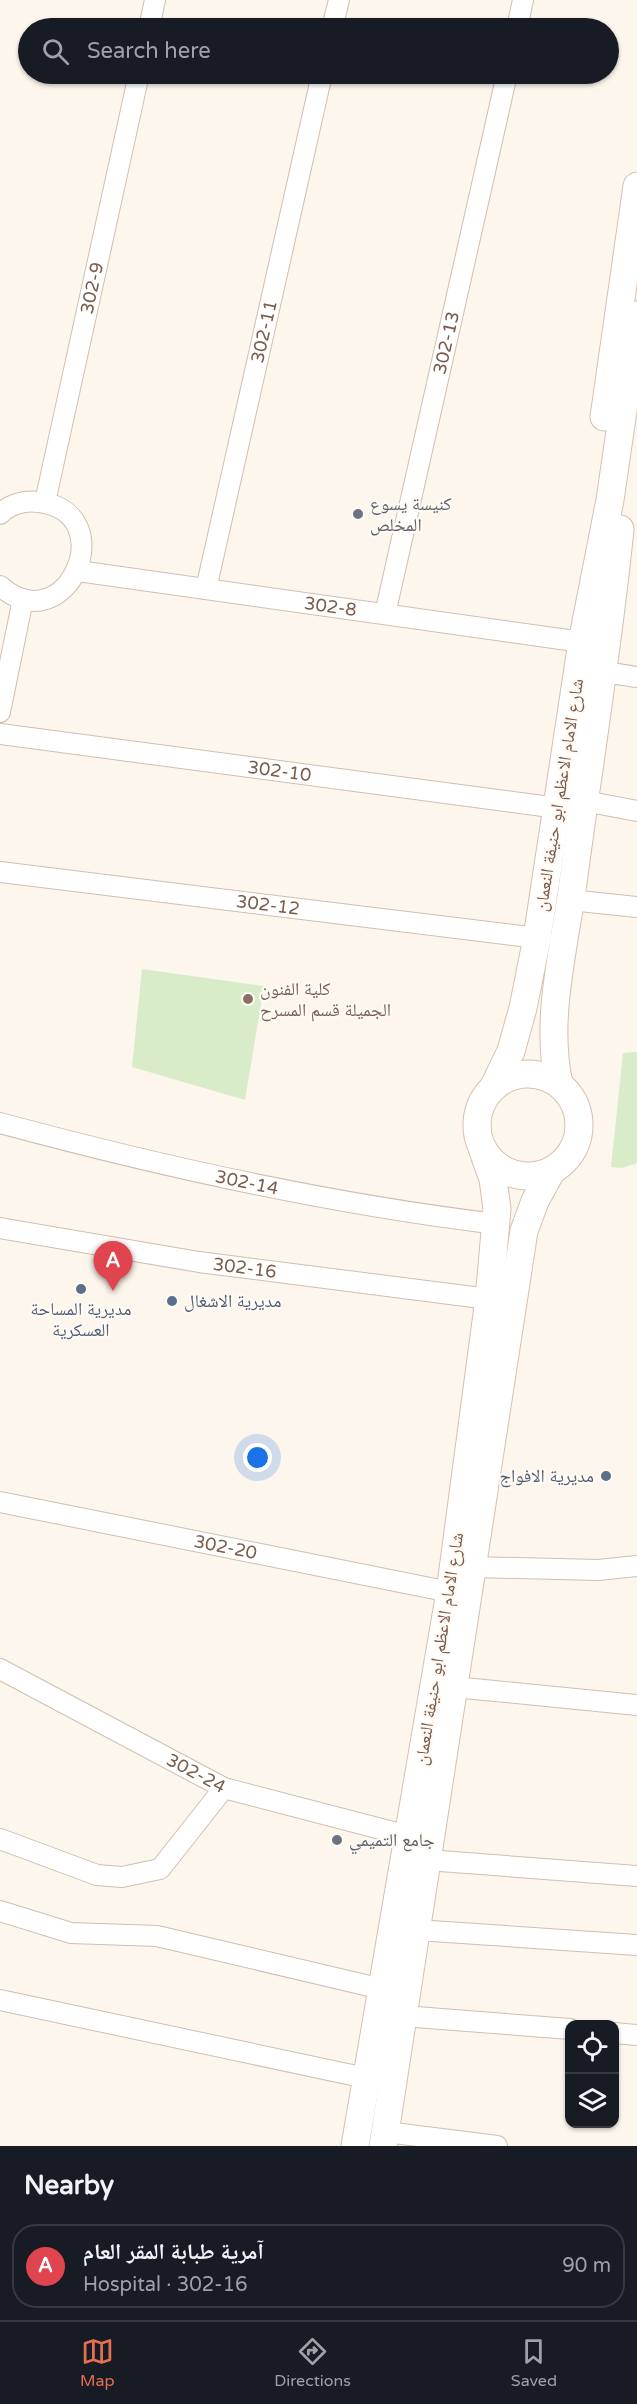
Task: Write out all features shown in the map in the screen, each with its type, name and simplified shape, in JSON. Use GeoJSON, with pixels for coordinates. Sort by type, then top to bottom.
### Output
{"type":"FeatureCollection","features":[{"type":"Feature","properties":{"kind":"main road"},"geometry":{"type":"LineString","coordinates":[[593,631],[594,498],[618,307],[637,186]]}},
{"type":"Feature","properties":{"kind":"main road"},"geometry":{"type":"LineString","coordinates":[[628,521],[637,315]]}},
{"type":"Feature","properties":{"kind":"main road"},"geometry":{"type":"LineString","coordinates":[[593,631],[628,521],[637,410]]}},
{"type":"Feature","properties":{"kind":"main road","name":"شارع الامام الاعظم ابو حنيفة النعمان"},"geometry":{"type":"LineString","coordinates":[[559,1084],[554,1061],[554,1037],[570,900],[571,805],[593,631],[628,521]]}},
{"type":"Feature","properties":{"kind":"main road","name":"شارع الامام الاعظم ابو حنيفة النعمان"},"geometry":{"type":"LineString","coordinates":[[494,1086],[511,1052],[517,1030],[537,938],[604,672],[593,631]]}},
{"type":"Feature","properties":{"kind":"main road"},"geometry":{"type":"LineString","coordinates":[[526,1074],[543,1076],[559,1084],[570,1096],[578,1111],[580,1128],[576,1144],[568,1158],[551,1172],[536,1176],[520,1176],[505,1172],[492,1163],[483,1151],[477,1134],[477,1116],[483,1100],[494,1086],[509,1077],[526,1074]]}},
{"type":"Feature","properties":{"kind":"main road","name":"شارع الامام الاعظم ابو حنيفة النعمان"},"geometry":{"type":"LineString","coordinates":[[355,2146],[450,1592],[489,1299],[497,1224],[495,1186],[483,1151]]}},
{"type":"Feature","properties":{"kind":"main road","name":"شارع الامام الاعظم ابو حنيفة النعمان"},"geometry":{"type":"LineString","coordinates":[[384,2139],[524,1231],[551,1172]]}},
{"type":"Feature","properties":{"kind":"street"},"geometry":{"type":"LineString","coordinates":[[152,18],[156,0]]}},
{"type":"Feature","properties":{"kind":"street"},"geometry":{"type":"LineString","coordinates":[[334,18],[339,0]]}},
{"type":"Feature","properties":{"kind":"street"},"geometry":{"type":"LineString","coordinates":[[519,18],[523,0]]}},
{"type":"Feature","properties":{"kind":"street","name":"302-9"},"geometry":{"type":"LineString","coordinates":[[45,502],[137,84]]}},
{"type":"Feature","properties":{"kind":"street","name":"302-11"},"geometry":{"type":"LineString","coordinates":[[206,589],[320,84]]}},
{"type":"Feature","properties":{"kind":"street","name":"302-13"},"geometry":{"type":"LineString","coordinates":[[385,614],[505,84]]}},
{"type":"Feature","properties":{"kind":"street"},"geometry":{"type":"LineString","coordinates":[[0,514],[16,504],[31,501],[45,502],[61,509],[73,522],[81,537],[82,554],[78,571],[69,584],[56,594],[40,599],[23,598],[0,586]]}},
{"type":"Feature","properties":{"kind":"street","name":"302-8"},"geometry":{"type":"LineString","coordinates":[[78,571],[385,614],[593,631]]}},
{"type":"Feature","properties":{"kind":"street"},"geometry":{"type":"LineString","coordinates":[[0,712],[23,598]]}},
{"type":"Feature","properties":{"kind":"street"},"geometry":{"type":"LineString","coordinates":[[604,672],[637,677]]}},
{"type":"Feature","properties":{"kind":"street","name":"302-10"},"geometry":{"type":"LineString","coordinates":[[0,734],[571,805],[637,811]]}},
{"type":"Feature","properties":{"kind":"street","name":"302-12"},"geometry":{"type":"LineString","coordinates":[[0,872],[537,938]]}},
{"type":"Feature","properties":{"kind":"street"},"geometry":{"type":"LineString","coordinates":[[570,900],[637,907]]}},
{"type":"Feature","properties":{"kind":"street","name":"302-14"},"geometry":{"type":"LineString","coordinates":[[0,1123],[175,1167],[404,1213],[497,1224]]}},
{"type":"Feature","properties":{"kind":"street","name":"302-16"},"geometry":{"type":"LineString","coordinates":[[0,1228],[199,1262],[489,1299]]}},
{"type":"Feature","properties":{"kind":"street","name":"302-20"},"geometry":{"type":"LineString","coordinates":[[0,1502],[450,1592]]}},
{"type":"Feature","properties":{"kind":"street"},"geometry":{"type":"LineString","coordinates":[[473,1566],[598,1570],[637,1566]]}},
{"type":"Feature","properties":{"kind":"street","name":"302-24"},"geometry":{"type":"LineString","coordinates":[[0,1669],[224,1788],[408,1836]]}},
{"type":"Feature","properties":{"kind":"street"},"geometry":{"type":"LineString","coordinates":[[454,1687],[637,1705]]}},
{"type":"Feature","properties":{"kind":"street"},"geometry":{"type":"LineString","coordinates":[[0,1839],[97,1875],[122,1876],[160,1869],[224,1788]]}},
{"type":"Feature","properties":{"kind":"street"},"geometry":{"type":"LineString","coordinates":[[428,1860],[637,1875]]}},
{"type":"Feature","properties":{"kind":"street"},"geometry":{"type":"LineString","coordinates":[[0,1911],[71,1933],[158,1936],[382,1989]]}},
{"type":"Feature","properties":{"kind":"street"},"geometry":{"type":"LineString","coordinates":[[417,1930],[637,1945]]}},
{"type":"Feature","properties":{"kind":"street"},"geometry":{"type":"LineString","coordinates":[[0,2000],[366,2078]]}},
{"type":"Feature","properties":{"kind":"street"},"geometry":{"type":"LineString","coordinates":[[403,2016],[565,2029]]}},
{"type":"Feature","properties":{"kind":"street"},"geometry":{"type":"LineString","coordinates":[[619,2033],[637,2035]]}},
{"type":"Feature","properties":{"kind":"street"},"geometry":{"type":"LineString","coordinates":[[384,2139],[497,2146]]}},
{"type":"Feature","properties":{"kind":"green space"},"geometry":{"type":"Polygon","coordinates":[[[142,969],[264,986],[245,1100],[132,1067],[142,969]]]}},
{"type":"Feature","properties":{"kind":"green space"},"geometry":{"type":"Polygon","coordinates":[[[637,1052],[637,1163],[622,1168],[611,1167],[623,1053],[637,1052]]]}},
{"type":"Feature","properties":{"kind":"place","name":"كنيسة يسوع المخلص"},"geometry":{"type":"Point","coordinates":[358,514]}},
{"type":"Feature","properties":{"kind":"place","name":"كلية الفنون الجميلة قسم المسرح"},"geometry":{"type":"Point","coordinates":[248,999]}},
{"type":"Feature","properties":{"kind":"place","name":"مديرية المساحة العسكرية"},"geometry":{"type":"Point","coordinates":[81,1289]}},
{"type":"Feature","properties":{"kind":"place","name":"آمرية طبابة المقر العام"},"geometry":{"type":"Point","coordinates":[113,1291]}},
{"type":"Feature","properties":{"kind":"place","name":"مديرية الاشغال"},"geometry":{"type":"Point","coordinates":[172,1301]}},
{"type":"Feature","properties":{"kind":"place","name":"مديرية الافواج"},"geometry":{"type":"Point","coordinates":[606,1476]}},
{"type":"Feature","properties":{"kind":"place","name":"جامع التميمي"},"geometry":{"type":"Point","coordinates":[337,1840]}}]}
